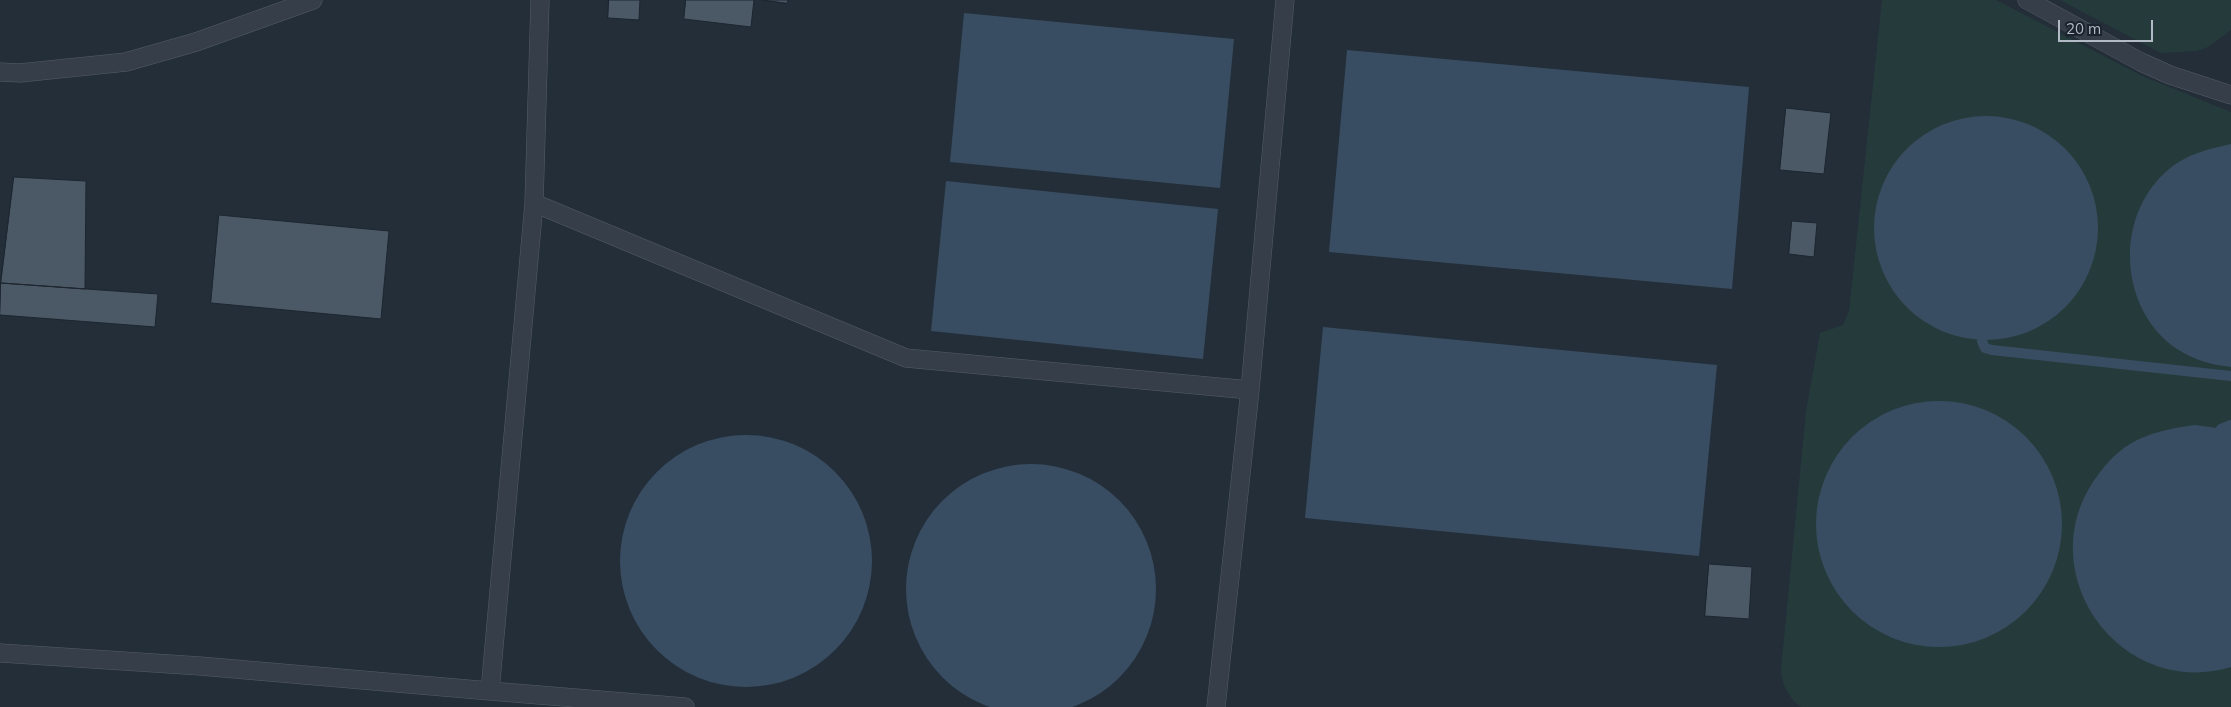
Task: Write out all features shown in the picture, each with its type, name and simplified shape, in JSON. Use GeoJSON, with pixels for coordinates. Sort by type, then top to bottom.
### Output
{"type":"FeatureCollection","features":[{"type":"Feature","properties":{"kind":"lane"},"geometry":{"type":"LineString","coordinates":[[0,72],[20,73],[126,62],[196,42],[313,0]]}},
{"type":"Feature","properties":{"kind":"lane"},"geometry":{"type":"LineString","coordinates":[[490,692],[534,203],[540,0]]}},
{"type":"Feature","properties":{"kind":"lane"},"geometry":{"type":"LineString","coordinates":[[1216,707],[1250,390],[1285,0]]}},
{"type":"Feature","properties":{"kind":"lane"},"geometry":{"type":"LineString","coordinates":[[2027,0],[2141,62],[2170,75],[2231,95]]}},
{"type":"Feature","properties":{"kind":"lane"},"geometry":{"type":"LineString","coordinates":[[534,203],[906,358],[1250,390]]}},
{"type":"Feature","properties":{"kind":"lane"},"geometry":{"type":"LineString","coordinates":[[0,653],[200,666],[685,707]]}},
{"type":"Feature","properties":{"kind":"green space"},"geometry":{"type":"Polygon","coordinates":[[[1882,0],[1996,0],[2142,76],[2231,112],[2231,707],[1801,707],[1786,690],[1782,680],[1781,669],[1806,411],[1820,333],[1843,325],[1849,311],[1882,0]]]}},
{"type":"Feature","properties":{"kind":"green space"},"geometry":{"type":"Polygon","coordinates":[[[2060,0],[2231,0],[2231,30],[2208,47],[2197,51],[2161,53],[2060,0]]]}},
{"type":"Feature","properties":{"kind":"water"},"geometry":{"type":"Polygon","coordinates":[[[964,13],[1234,39],[1220,188],[950,162],[964,13]]]}},
{"type":"Feature","properties":{"kind":"water"},"geometry":{"type":"Polygon","coordinates":[[[1347,50],[1749,87],[1732,289],[1329,252],[1347,50]]]}},
{"type":"Feature","properties":{"kind":"water"},"geometry":{"type":"Polygon","coordinates":[[[1975,116],[1997,116],[2029,124],[2039,129],[2057,141],[2073,157],[2090,185],[2096,206],[2098,228],[2096,250],[2090,271],[2073,299],[2057,315],[2029,332],[1997,340],[1975,340],[1943,332],[1933,327],[1915,315],[1899,299],[1882,271],[1874,239],[1874,217],[1882,185],[1887,175],[1899,157],[1915,141],[1943,124],[1975,116]]]}},
{"type":"Feature","properties":{"kind":"water"},"geometry":{"type":"Polygon","coordinates":[[[2231,144],[2231,367],[2210,363],[2190,356],[2177,349],[2157,332],[2143,311],[2134,287],[2130,262],[2132,236],[2138,212],[2150,189],[2168,170],[2182,160],[2206,150],[2231,144]]]}},
{"type":"Feature","properties":{"kind":"water"},"geometry":{"type":"Polygon","coordinates":[[[946,181],[1218,209],[1203,359],[931,331],[946,181]]]}},
{"type":"Feature","properties":{"kind":"water"},"geometry":{"type":"Polygon","coordinates":[[[1323,327],[1717,365],[1699,556],[1305,518],[1323,327]]]}},
{"type":"Feature","properties":{"kind":"water"},"geometry":{"type":"Polygon","coordinates":[[[1939,401],[1963,403],[1986,410],[2007,422],[2026,437],[2041,456],[2053,477],[2060,500],[2062,524],[2060,548],[2053,571],[2041,592],[2026,611],[2007,626],[1986,638],[1963,645],[1939,647],[1915,645],[1892,638],[1871,626],[1852,611],[1837,592],[1825,571],[1818,548],[1816,524],[1818,500],[1825,477],[1837,456],[1852,437],[1871,422],[1892,410],[1915,403],[1939,401]]]}},
{"type":"Feature","properties":{"kind":"water"},"geometry":{"type":"Polygon","coordinates":[[[2195,425],[2231,430],[2231,667],[2191,672],[2155,665],[2123,648],[2098,622],[2081,591],[2073,555],[2077,518],[2093,482],[2110,461],[2119,452],[2146,436],[2170,429],[2195,425]]]}},
{"type":"Feature","properties":{"kind":"water"},"geometry":{"type":"Polygon","coordinates":[[[746,435],[771,438],[794,445],[816,456],[835,472],[851,491],[862,513],[869,536],[872,561],[869,586],[862,609],[851,631],[835,650],[816,666],[794,677],[771,684],[746,687],[721,684],[698,677],[676,666],[657,650],[641,631],[630,609],[623,586],[620,561],[623,536],[630,513],[641,491],[657,472],[676,456],[698,445],[721,438],[746,435]]]}},
{"type":"Feature","properties":{"kind":"water"},"geometry":{"type":"Polygon","coordinates":[[[1031,464],[1055,466],[1079,473],[1101,485],[1128,510],[1147,541],[1154,565],[1156,589],[1154,613],[1147,637],[1135,659],[1110,686],[1079,705],[1055,712],[1031,714],[1007,712],[983,705],[961,693],[934,668],[915,637],[908,613],[906,589],[908,565],[915,541],[927,519],[952,492],[983,473],[1007,466],[1031,464]]]}},
{"type":"Feature","properties":{"kind":"building"},"geometry":{"type":"Polygon","coordinates":[[[609,0],[640,0],[639,20],[608,18],[609,0]]]}},
{"type":"Feature","properties":{"kind":"building"},"geometry":{"type":"Polygon","coordinates":[[[686,0],[754,0],[751,27],[684,19],[686,0]]]}},
{"type":"Feature","properties":{"kind":"building"},"geometry":{"type":"Polygon","coordinates":[[[762,0],[788,0],[787,3],[762,0]]]}},
{"type":"Feature","properties":{"kind":"building"},"geometry":{"type":"Polygon","coordinates":[[[1786,108],[1831,113],[1824,174],[1780,170],[1786,108]]]}},
{"type":"Feature","properties":{"kind":"building"},"geometry":{"type":"Polygon","coordinates":[[[14,177],[86,181],[85,289],[1,283],[14,177]]]}},
{"type":"Feature","properties":{"kind":"building"},"geometry":{"type":"Polygon","coordinates":[[[219,215],[389,231],[381,319],[211,303],[219,215]]]}},
{"type":"Feature","properties":{"kind":"building"},"geometry":{"type":"Polygon","coordinates":[[[1792,221],[1817,223],[1814,257],[1789,254],[1792,221]]]}},
{"type":"Feature","properties":{"kind":"building"},"geometry":{"type":"Polygon","coordinates":[[[1,283],[158,294],[155,327],[0,315],[1,283]]]}},
{"type":"Feature","properties":{"kind":"building"},"geometry":{"type":"Polygon","coordinates":[[[1709,564],[1752,567],[1749,619],[1705,616],[1709,564]]]}},
{"type":"Feature","properties":{"kind":"waterway"},"geometry":{"type":"LineString","coordinates":[[1982,341],[1985,348],[1992,350],[2231,376]]}},
{"type":"Feature","properties":{"kind":"waterway"},"geometry":{"type":"LineString","coordinates":[[2221,429],[2231,425]]}}]}
